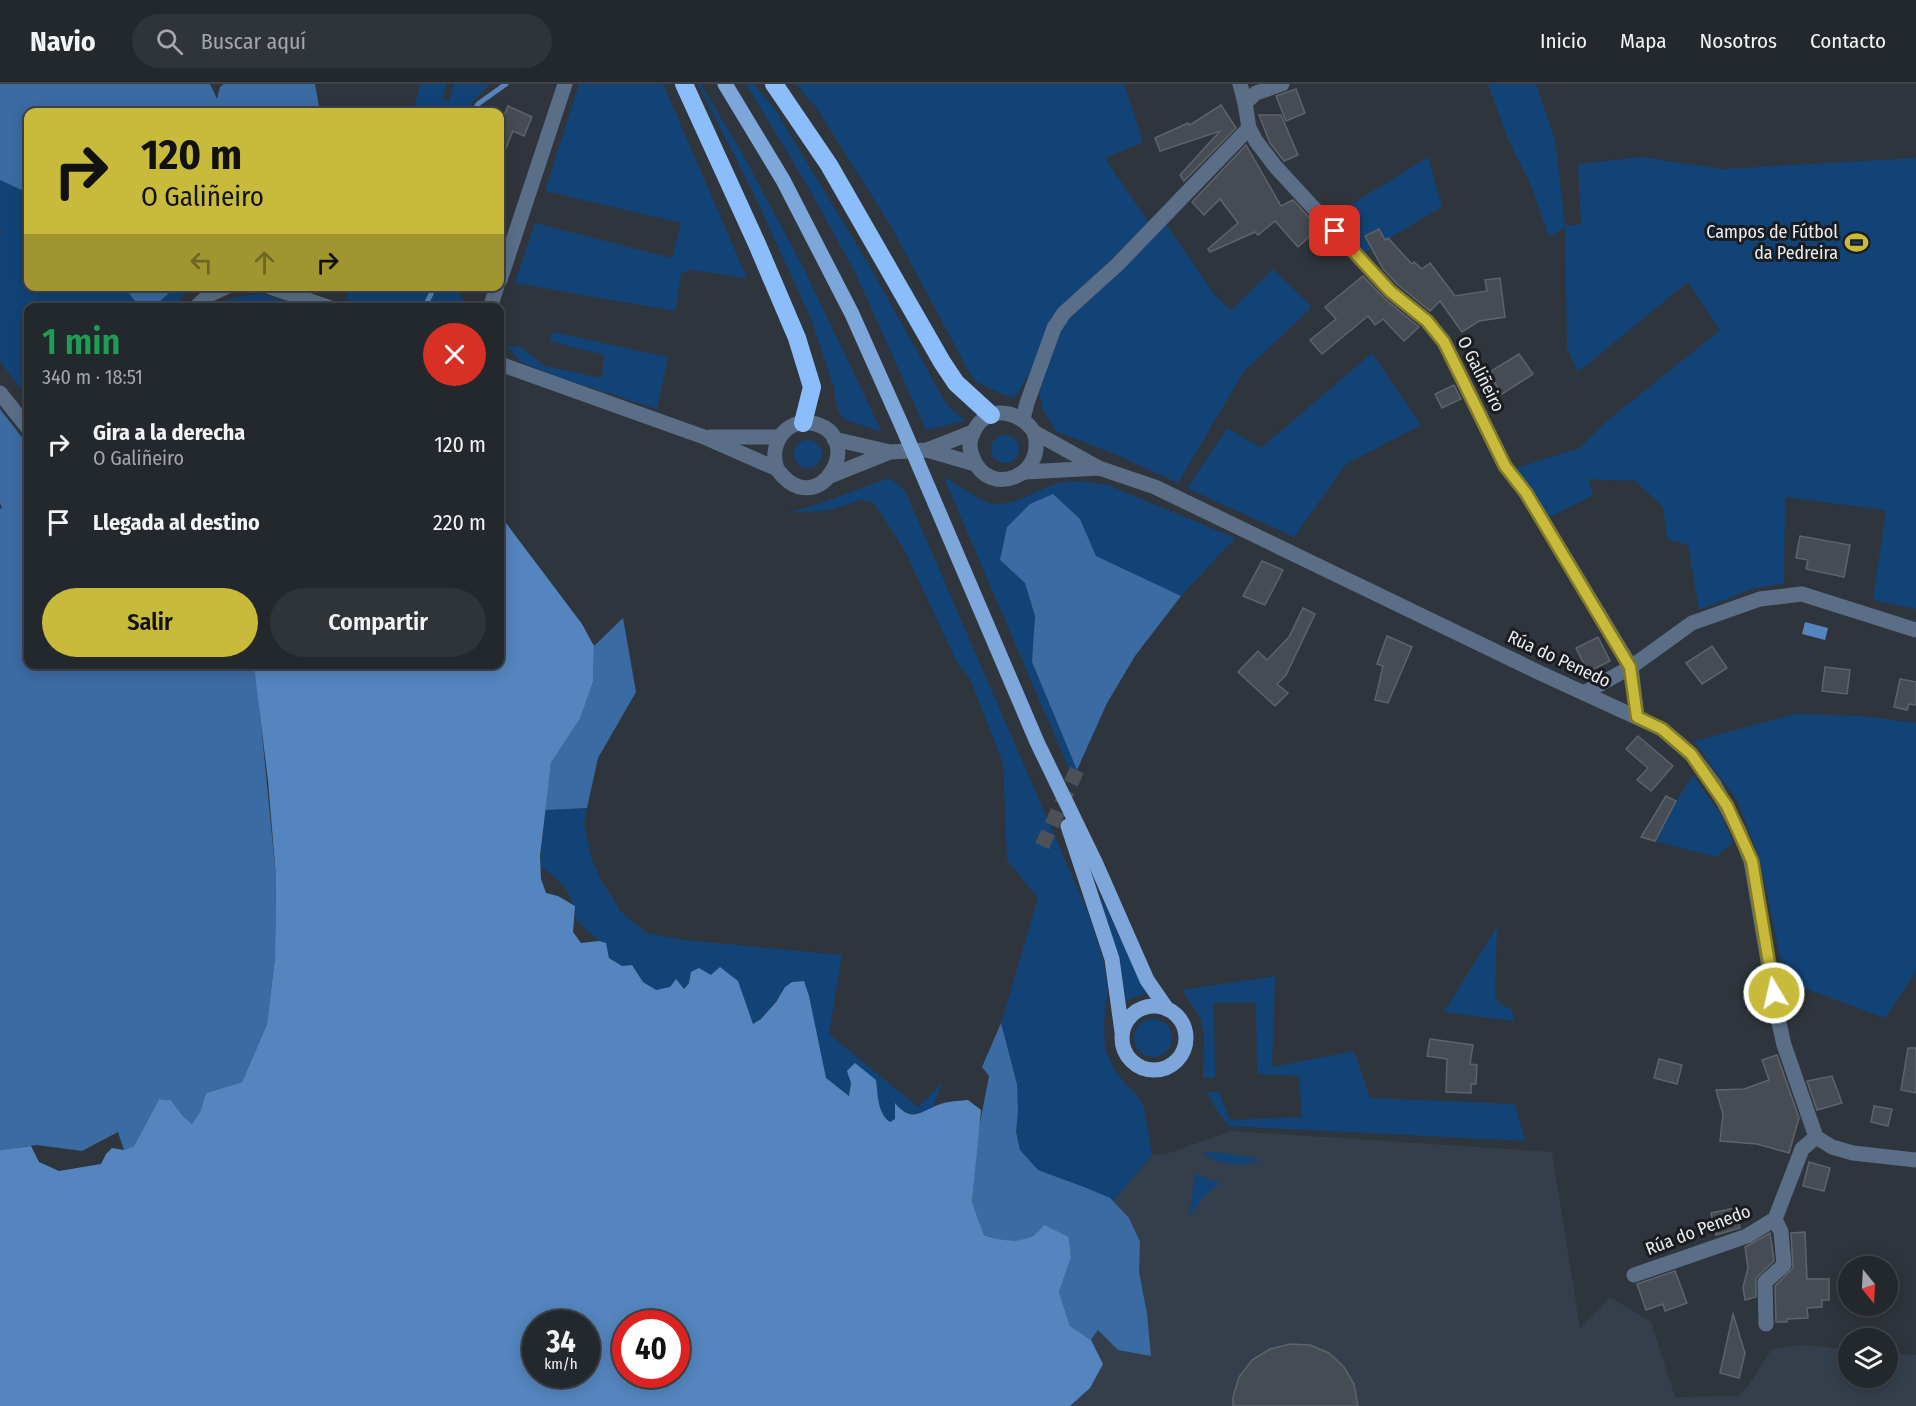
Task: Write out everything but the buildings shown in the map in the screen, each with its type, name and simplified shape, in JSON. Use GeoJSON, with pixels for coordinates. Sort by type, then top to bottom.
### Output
{"type":"FeatureCollection","features":[{"type":"Feature","properties":{"kind":"highway"},"geometry":{"type":"LineString","coordinates":[[684,84],[797,338],[812,387],[803,423]]}},
{"type":"Feature","properties":{"kind":"highway"},"geometry":{"type":"LineString","coordinates":[[774,84],[829,165],[942,362],[956,383],[991,415]]}},
{"type":"Feature","properties":{"kind":"main road"},"geometry":{"type":"LineString","coordinates":[[725,84],[777,171],[852,314],[1037,742],[1096,864],[1147,980],[1167,1009],[1182,1022],[1186,1041],[1178,1059],[1166,1068],[1144,1069],[1132,1062],[1122,1045],[1112,959],[1083,868],[1037,742]]}},
{"type":"Feature","properties":{"kind":"main road"},"geometry":{"type":"LineString","coordinates":[[1122,1032],[1131,1015],[1139,1010],[1148,1006],[1167,1009]]}},
{"type":"Feature","properties":{"kind":"street"},"geometry":{"type":"LineString","coordinates":[[504,267],[565,84]]}},
{"type":"Feature","properties":{"kind":"street","name":"O Galiñeiro"},"geometry":{"type":"LineString","coordinates":[[1240,84],[1249,128],[1275,166],[1390,291],[1435,329],[1444,342],[1505,466],[1526,493],[1630,667],[1637,717]]}},
{"type":"Feature","properties":{"kind":"street"},"geometry":{"type":"LineString","coordinates":[[1245,103],[1256,93],[1282,84]]}},
{"type":"Feature","properties":{"kind":"street"},"geometry":{"type":"LineString","coordinates":[[1023,419],[1054,328],[1064,313],[1118,264],[1249,128]]}},
{"type":"Feature","properties":{"kind":"street"},"geometry":{"type":"LineString","coordinates":[[200,303],[217,291]]}},
{"type":"Feature","properties":{"kind":"street"},"geometry":{"type":"LineString","coordinates":[[282,291],[316,303]]}},
{"type":"Feature","properties":{"kind":"street"},"geometry":{"type":"LineString","coordinates":[[504,365],[704,437],[777,469]]}},
{"type":"Feature","properties":{"kind":"street"},"geometry":{"type":"LineString","coordinates":[[0,393],[24,423]]}},
{"type":"Feature","properties":{"kind":"street"},"geometry":{"type":"LineString","coordinates":[[1004,413],[1023,419],[1034,432],[1037,449],[1035,458],[1025,472],[1004,480],[993,478],[983,472],[975,464],[971,454],[970,443],[973,432],[983,419],[991,415],[1004,413]]}},
{"type":"Feature","properties":{"kind":"street"},"geometry":{"type":"LineString","coordinates":[[890,452],[830,476],[812,486],[802,487],[783,478],[777,469],[774,453],[779,437],[789,427],[803,423],[821,426],[834,439],[890,452],[927,450],[973,432]]}},
{"type":"Feature","properties":{"kind":"street","name":"Rúa do Penedo"},"geometry":{"type":"LineString","coordinates":[[1034,432],[1099,468],[1155,487],[1662,729],[1691,754],[1714,784],[1752,861],[1784,1045],[1816,1137],[1802,1149],[1775,1220],[1747,1236],[1634,1275]]}},
{"type":"Feature","properties":{"kind":"street"},"geometry":{"type":"LineString","coordinates":[[704,437],[779,437]]}},
{"type":"Feature","properties":{"kind":"street"},"geometry":{"type":"LineString","coordinates":[[830,476],[838,458],[834,439]]}},
{"type":"Feature","properties":{"kind":"street"},"geometry":{"type":"LineString","coordinates":[[927,450],[975,464]]}},
{"type":"Feature","properties":{"kind":"street","name":"Rúa do Penedo"},"geometry":{"type":"LineString","coordinates":[[1025,472],[1099,468]]}},
{"type":"Feature","properties":{"kind":"street"},"geometry":{"type":"LineString","coordinates":[[1584,693],[1630,667],[1692,623],[1760,599],[1802,594],[1916,630]]}},
{"type":"Feature","properties":{"kind":"street"},"geometry":{"type":"LineString","coordinates":[[1816,1137],[1832,1147],[1853,1153],[1916,1160]]}},
{"type":"Feature","properties":{"kind":"street","name":"Rúa do Penedo"},"geometry":{"type":"LineString","coordinates":[[1766,1324],[1766,1282],[1784,1265],[1781,1233],[1775,1220]]}},
{"type":"Feature","properties":{"kind":"shaded area"},"geometry":{"type":"Polygon","coordinates":[[[0,84],[210,84],[217,99],[220,87],[224,84],[315,84],[319,108],[24,108],[24,191],[0,180],[0,84]]]}},
{"type":"Feature","properties":{"kind":"shaded area"},"geometry":{"type":"Polygon","coordinates":[[[421,84],[447,84],[442,99],[449,101],[454,84],[490,84],[473,101],[470,108],[413,108],[421,84]]]}},
{"type":"Feature","properties":{"kind":"shaded area"},"geometry":{"type":"Polygon","coordinates":[[[579,84],[663,84],[747,278],[692,270],[681,273],[675,311],[515,283],[535,223],[672,258],[681,223],[545,191],[579,84]]]}},
{"type":"Feature","properties":{"kind":"shaded area"},"geometry":{"type":"Polygon","coordinates":[[[698,84],[701,84],[742,153],[803,267],[882,432],[844,419],[837,408],[834,388],[811,319],[755,196],[698,84]]]}},
{"type":"Feature","properties":{"kind":"shaded area"},"geometry":{"type":"Polygon","coordinates":[[[746,84],[754,84],[774,108],[869,265],[947,405],[965,421],[926,430],[855,272],[806,183],[746,84]]]}},
{"type":"Feature","properties":{"kind":"shaded area"},"geometry":{"type":"Polygon","coordinates":[[[796,84],[1124,84],[1143,142],[1105,158],[1149,223],[1060,309],[1017,394],[1011,398],[976,382],[891,226],[816,107],[796,84]]]}},
{"type":"Feature","properties":{"kind":"shaded area"},"geometry":{"type":"Polygon","coordinates":[[[1488,84],[1536,84],[1555,140],[1565,226],[1581,224],[1578,164],[1642,157],[1722,169],[1916,158],[1916,609],[1873,600],[1886,510],[1785,497],[1784,583],[1751,589],[1699,610],[1688,545],[1667,539],[1663,507],[1635,481],[1588,479],[1593,495],[1548,518],[1516,468],[1580,448],[1602,425],[1720,330],[1688,282],[1578,372],[1567,348],[1565,227],[1549,237],[1530,183],[1508,139],[1488,84]]]}},
{"type":"Feature","properties":{"kind":"shaded area"},"geometry":{"type":"Polygon","coordinates":[[[1428,157],[1442,207],[1364,253],[1331,217],[1428,157]]]}},
{"type":"Feature","properties":{"kind":"shaded area"},"geometry":{"type":"Polygon","coordinates":[[[0,180],[24,191],[24,291],[128,291],[136,303],[24,303],[24,393],[0,361],[0,233],[2,231],[0,229],[0,180]]]}},
{"type":"Feature","properties":{"kind":"shaded area"},"geometry":{"type":"Polygon","coordinates":[[[1165,222],[1214,294],[1231,310],[1273,269],[1312,307],[1244,371],[1178,483],[1056,431],[1043,410],[1039,392],[1060,331],[1069,317],[1165,222]]]}},
{"type":"Feature","properties":{"kind":"shaded area"},"geometry":{"type":"Polygon","coordinates":[[[128,291],[171,291],[158,303],[136,303],[128,291]]]}},
{"type":"Feature","properties":{"kind":"shaded area"},"geometry":{"type":"Polygon","coordinates":[[[170,291],[192,291],[183,296],[178,303],[157,303],[170,291]]]}},
{"type":"Feature","properties":{"kind":"shaded area"},"geometry":{"type":"Polygon","coordinates":[[[348,291],[458,291],[465,302],[356,303],[345,299],[348,291]]]}},
{"type":"Feature","properties":{"kind":"shaded area"},"geometry":{"type":"Polygon","coordinates":[[[263,294],[290,303],[221,303],[263,294]]]}},
{"type":"Feature","properties":{"kind":"shaded area"},"geometry":{"type":"Polygon","coordinates":[[[553,332],[668,357],[657,409],[555,376],[521,362],[507,347],[520,346],[544,366],[602,378],[604,355],[550,341],[553,332]]]}},
{"type":"Feature","properties":{"kind":"shaded area"},"geometry":{"type":"Polygon","coordinates":[[[1372,353],[1421,425],[1346,464],[1294,537],[1187,488],[1227,428],[1261,448],[1372,353]]]}},
{"type":"Feature","properties":{"kind":"shaded area"},"geometry":{"type":"Polygon","coordinates":[[[0,409],[24,440],[24,669],[255,669],[276,877],[275,957],[267,1024],[242,1082],[206,1093],[200,1112],[192,1124],[171,1100],[159,1099],[134,1146],[124,1150],[118,1132],[82,1151],[37,1145],[0,1150],[0,509],[2,508],[0,503],[0,409]]]}},
{"type":"Feature","properties":{"kind":"shaded area"},"geometry":{"type":"Polygon","coordinates":[[[1005,435],[1015,439],[1019,449],[1015,459],[1005,463],[995,459],[991,449],[995,439],[1005,435]]]}},
{"type":"Feature","properties":{"kind":"shaded area"},"geometry":{"type":"Polygon","coordinates":[[[808,440],[818,444],[822,454],[818,464],[808,468],[798,464],[794,454],[798,444],[808,440]]]}},
{"type":"Feature","properties":{"kind":"shaded area"},"geometry":{"type":"Polygon","coordinates":[[[888,478],[897,483],[906,493],[1089,915],[1103,960],[1108,987],[1104,1021],[1105,1049],[1114,1069],[1137,1095],[1144,1107],[1152,1155],[1113,1201],[1084,1187],[1038,1170],[1020,1150],[1016,1132],[1017,1084],[1001,1023],[1038,898],[1007,860],[1003,763],[970,679],[957,662],[904,549],[874,503],[861,500],[830,510],[788,513],[888,478]]]}},
{"type":"Feature","properties":{"kind":"shaded area"},"geometry":{"type":"Polygon","coordinates":[[[944,478],[978,498],[998,504],[1015,501],[1049,486],[1065,482],[1108,485],[1235,538],[1181,596],[1096,556],[1080,519],[1000,560],[1025,583],[1035,616],[1032,662],[1077,770],[1073,778],[944,478]]]}},
{"type":"Feature","properties":{"kind":"shaded area"},"geometry":{"type":"Polygon","coordinates":[[[1053,494],[1080,519],[1096,556],[1181,596],[1135,656],[1107,703],[1077,770],[1032,662],[1035,616],[1025,583],[1000,560],[1007,527],[1030,504],[1053,494]]]}},
{"type":"Feature","properties":{"kind":"shaded area"},"geometry":{"type":"Polygon","coordinates":[[[504,520],[582,624],[594,646],[593,682],[580,719],[551,763],[540,856],[541,879],[546,893],[558,896],[575,906],[573,932],[581,943],[599,941],[606,943],[609,958],[622,966],[632,965],[643,982],[656,990],[670,987],[676,979],[684,989],[689,983],[691,972],[699,968],[711,975],[720,967],[738,981],[753,1024],[761,1019],[776,1002],[785,987],[792,982],[804,981],[826,1078],[849,1096],[851,1083],[847,1071],[855,1063],[876,1080],[880,1108],[890,1122],[895,1119],[895,1103],[906,1113],[911,1114],[921,1113],[945,1103],[968,1100],[981,1110],[972,1202],[984,1235],[1016,1241],[1038,1232],[1044,1225],[1069,1237],[1071,1258],[1059,1292],[1070,1326],[1091,1340],[1103,1364],[1090,1388],[1070,1406],[0,1406],[0,1150],[31,1146],[39,1162],[59,1171],[101,1164],[112,1148],[124,1150],[134,1146],[159,1099],[171,1100],[192,1124],[200,1112],[206,1093],[242,1082],[267,1024],[275,957],[276,877],[268,781],[254,669],[504,669],[504,520]]]}},
{"type":"Feature","properties":{"kind":"shaded area"},"geometry":{"type":"Polygon","coordinates":[[[623,618],[636,692],[598,758],[587,808],[545,810],[551,763],[580,719],[593,682],[594,646],[623,618]]]}},
{"type":"Feature","properties":{"kind":"shaded area"},"geometry":{"type":"Polygon","coordinates":[[[1805,622],[1828,628],[1825,640],[1802,634],[1805,622]]]}},
{"type":"Feature","properties":{"kind":"shaded area"},"geometry":{"type":"Polygon","coordinates":[[[1795,714],[1862,716],[1916,723],[1916,971],[1885,1018],[1785,981],[1760,861],[1738,802],[1694,741],[1795,714]]]}},
{"type":"Feature","properties":{"kind":"shaded area"},"geometry":{"type":"Polygon","coordinates":[[[1693,775],[1721,815],[1733,842],[1716,857],[1655,841],[1693,775]]]}},
{"type":"Feature","properties":{"kind":"shaded area"},"geometry":{"type":"Polygon","coordinates":[[[587,808],[584,824],[592,860],[621,912],[647,933],[684,940],[842,955],[829,1034],[918,1107],[942,1083],[933,1107],[913,1114],[904,1112],[895,1104],[895,1119],[890,1122],[880,1109],[876,1080],[847,1071],[851,1083],[850,1096],[826,1078],[818,1048],[785,987],[771,1007],[753,1024],[750,1016],[711,975],[699,968],[684,989],[670,987],[656,990],[643,982],[632,965],[622,966],[609,958],[606,943],[599,941],[575,919],[573,902],[565,888],[540,866],[545,810],[587,808]]]}},
{"type":"Feature","properties":{"kind":"shaded area"},"geometry":{"type":"Polygon","coordinates":[[[1098,891],[1146,993],[1125,1001],[1121,967],[1098,891]]]}},
{"type":"Feature","properties":{"kind":"shaded area"},"geometry":{"type":"Polygon","coordinates":[[[1497,926],[1495,996],[1500,1004],[1512,1010],[1514,1021],[1444,1012],[1497,926]]]}},
{"type":"Feature","properties":{"kind":"shaded area"},"geometry":{"type":"Polygon","coordinates":[[[1275,976],[1272,1067],[1354,1051],[1370,1098],[1515,1104],[1525,1141],[1229,1126],[1206,1092],[1219,1092],[1230,1120],[1302,1117],[1299,1076],[1257,1074],[1256,1003],[1214,1003],[1215,1077],[1203,1079],[1204,1033],[1200,1017],[1182,990],[1275,976]]]}},
{"type":"Feature","properties":{"kind":"shaded area"},"geometry":{"type":"Polygon","coordinates":[[[1153,1019],[1167,1024],[1172,1038],[1167,1052],[1153,1057],[1139,1052],[1134,1038],[1139,1024],[1153,1019]]]}},
{"type":"Feature","properties":{"kind":"shaded area"},"geometry":{"type":"Polygon","coordinates":[[[1001,1023],[1017,1084],[1016,1132],[1020,1150],[1038,1170],[1110,1198],[1129,1218],[1140,1242],[1139,1272],[1147,1314],[1151,1356],[1118,1350],[1098,1330],[1091,1340],[1070,1326],[1059,1292],[1071,1258],[1069,1237],[1057,1232],[1040,1231],[1024,1240],[1005,1241],[984,1235],[972,1202],[978,1133],[989,1076],[982,1067],[1001,1023]]]}},
{"type":"Feature","properties":{"kind":"shaded area"},"geometry":{"type":"Polygon","coordinates":[[[1232,1131],[1552,1152],[1580,1329],[1610,1297],[1651,1322],[1675,1397],[1738,1396],[1748,1386],[1772,1349],[1802,1345],[1838,1348],[1838,1388],[1898,1388],[1898,1354],[1916,1355],[1916,1406],[1070,1406],[1090,1388],[1070,1326],[1113,1201],[1152,1155],[1166,1154],[1232,1131]]]}},
{"type":"Feature","properties":{"kind":"shaded area"},"geometry":{"type":"Polygon","coordinates":[[[1205,1152],[1262,1160],[1240,1165],[1232,1164],[1210,1158],[1203,1154],[1205,1152]]]}},
{"type":"Feature","properties":{"kind":"shaded area"},"geometry":{"type":"Polygon","coordinates":[[[1195,1174],[1220,1183],[1203,1198],[1189,1217],[1195,1174]]]}},
{"type":"Feature","properties":{"kind":"waterway"},"geometry":{"type":"LineString","coordinates":[[476,108],[506,84]]}},
{"type":"Feature","properties":{"kind":"waterway"},"geometry":{"type":"LineString","coordinates":[[426,303],[432,291]]}},
{"type":"Feature","properties":{"kind":"tunnel"},"geometry":{"type":"LineString","coordinates":[[1042,846],[1077,770]]}},
{"type":"Feature","properties":{"kind":"place","name":"Campos de Fútbol da Pedreira"},"geometry":{"type":"Point","coordinates":[1856,242]}},
{"type":"Feature","properties":{"kind":"route"},"geometry":{"type":"LineString","coordinates":[[1335,231],[1390,291],[1427,321],[1444,342],[1505,466],[1526,493],[1630,667],[1637,717],[1662,729],[1691,754],[1714,784],[1727,806],[1752,861],[1774,993]]}}]}
